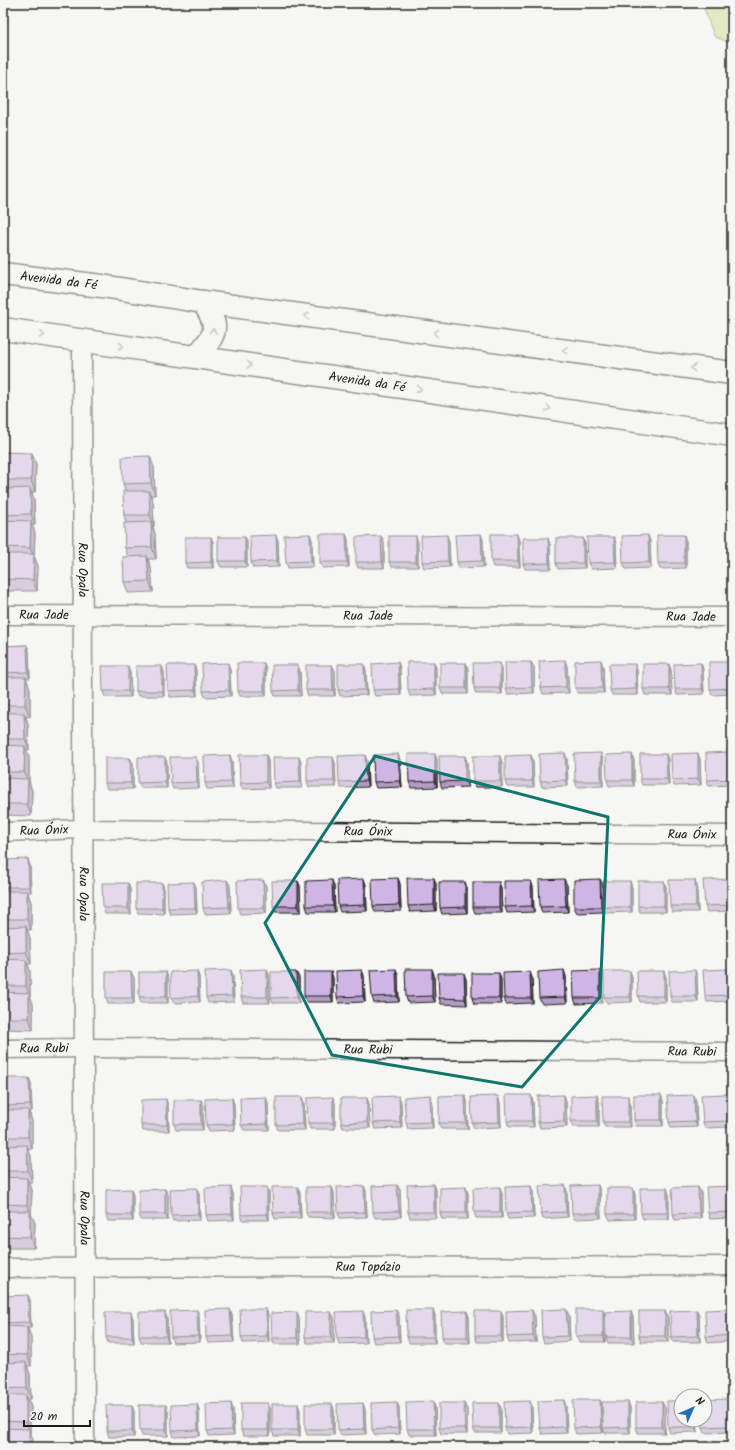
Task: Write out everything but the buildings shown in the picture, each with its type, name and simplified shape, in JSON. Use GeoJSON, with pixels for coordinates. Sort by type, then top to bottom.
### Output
{"type":"FeatureCollection","features":[{"type":"Feature","properties":{"kind":"main road","name":"Avenida da Fé"},"geometry":{"type":"LineString","coordinates":[[3,274],[102,286],[203,302],[732,373]]}},
{"type":"Feature","properties":{"kind":"main road"},"geometry":{"type":"LineString","coordinates":[[196,357],[212,337],[215,330],[212,315],[203,302]]}},
{"type":"Feature","properties":{"kind":"main road","name":"Avenida da Fé"},"geometry":{"type":"LineString","coordinates":[[3,329],[732,435]]}},
{"type":"Feature","properties":{"kind":"street","name":"Rua Opala"},"geometry":{"type":"LineString","coordinates":[[82,341],[85,1447]]}},
{"type":"Feature","properties":{"kind":"street","name":"Rua Jade"},"geometry":{"type":"LineString","coordinates":[[3,615],[83,614],[732,617]]}},
{"type":"Feature","properties":{"kind":"street","name":"Rua Ónix"},"geometry":{"type":"LineString","coordinates":[[3,832],[83,829],[732,836]]}},
{"type":"Feature","properties":{"kind":"street","name":"Rua Rubi"},"geometry":{"type":"LineString","coordinates":[[3,1049],[84,1048],[732,1052]]}},
{"type":"Feature","properties":{"kind":"street","name":"Rua Topázio"},"geometry":{"type":"LineString","coordinates":[[3,1268],[732,1266]]}},
{"type":"Feature","properties":{"kind":"highlighted area"},"geometry":{"type":"Polygon","coordinates":[[[375,756],[608,817],[600,997],[522,1087],[332,1055],[265,923],[375,756]]]}},
{"type":"Feature","properties":{"kind":"green space"},"geometry":{"type":"Polygon","coordinates":[[[702,3],[732,3],[732,44],[714,36],[702,3]]]}}]}
